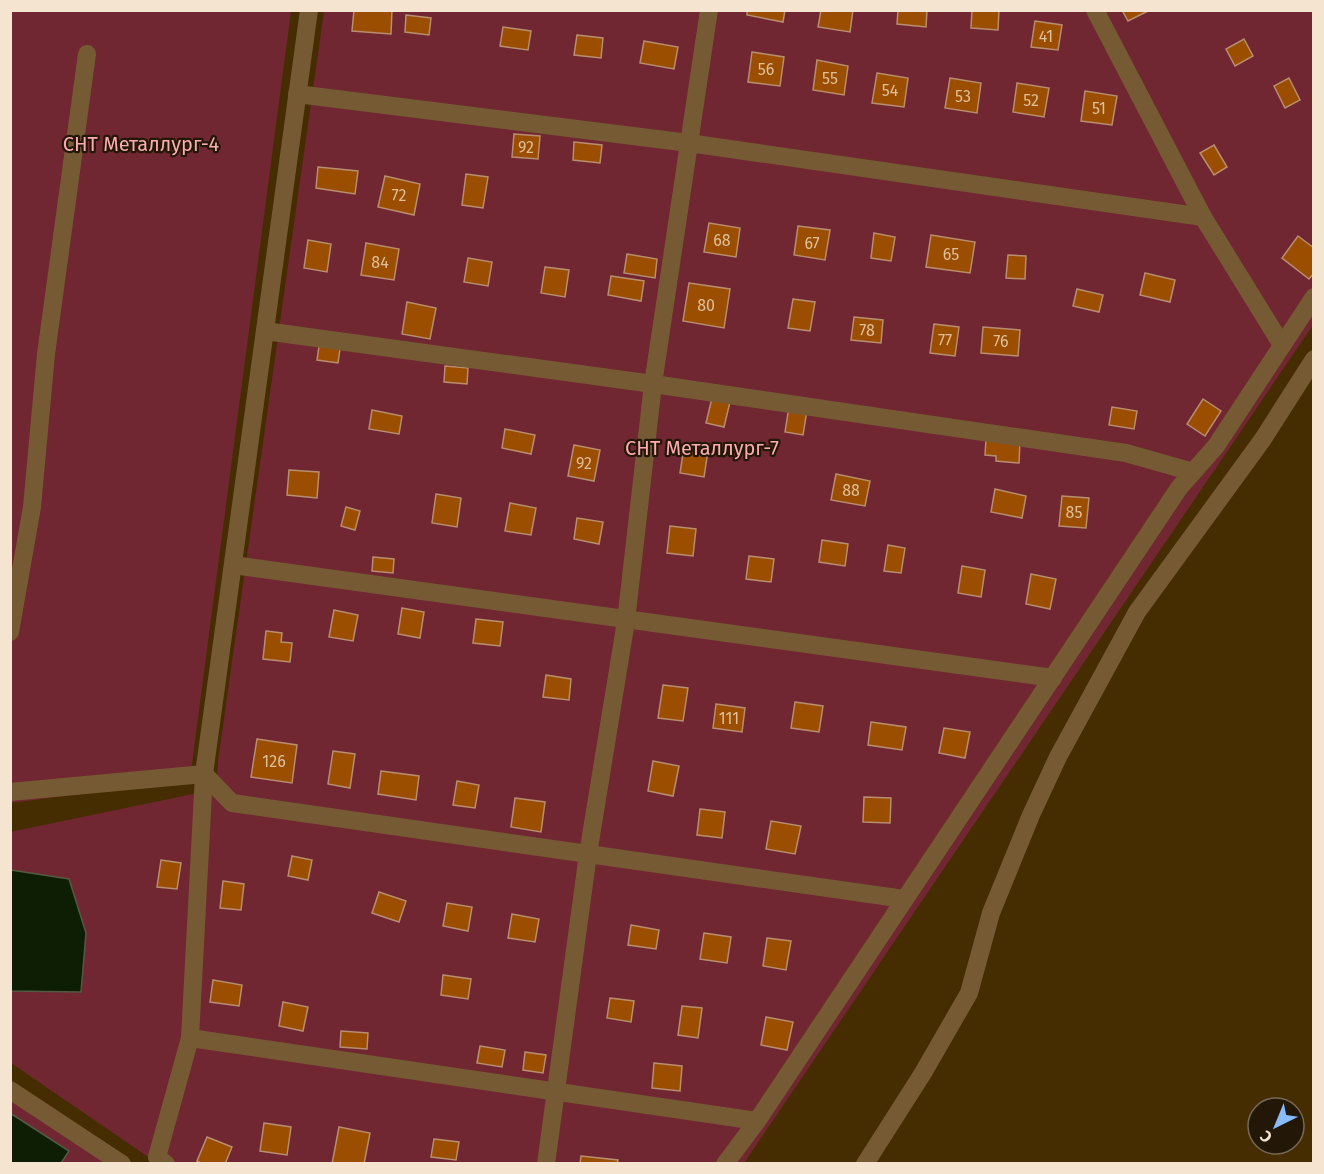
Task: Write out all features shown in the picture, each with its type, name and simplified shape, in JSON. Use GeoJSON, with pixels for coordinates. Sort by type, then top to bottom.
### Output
{"type":"FeatureCollection","features":[{"type":"Feature","properties":{"kind":"lane"},"geometry":{"type":"LineString","coordinates":[[166,1164],[157,1157],[190,1038],[204,774],[309,10]]}},
{"type":"Feature","properties":{"kind":"lane"},"geometry":{"type":"LineString","coordinates":[[546,1164],[588,854],[626,621],[653,384],[709,10]]}},
{"type":"Feature","properties":{"kind":"lane"},"geometry":{"type":"LineString","coordinates":[[1095,10],[1203,217],[1282,345]]}},
{"type":"Feature","properties":{"kind":"lane"},"geometry":{"type":"LineString","coordinates":[[10,632],[32,507],[46,354],[87,54]]}},
{"type":"Feature","properties":{"kind":"lane"},"geometry":{"type":"LineString","coordinates":[[297,94],[689,143],[1203,217]]}},
{"type":"Feature","properties":{"kind":"lane"},"geometry":{"type":"LineString","coordinates":[[725,1164],[757,1120],[1179,488],[1216,446],[1314,297]]}},
{"type":"Feature","properties":{"kind":"lane"},"geometry":{"type":"LineString","coordinates":[[265,330],[1126,453],[1193,472]]}},
{"type":"Feature","properties":{"kind":"lane"},"geometry":{"type":"LineString","coordinates":[[866,1164],[923,1073],[969,993],[991,913],[1031,815],[1058,757],[1137,612],[1263,439],[1314,359]]}},
{"type":"Feature","properties":{"kind":"lane"},"geometry":{"type":"LineString","coordinates":[[232,566],[1053,678]]}},
{"type":"Feature","properties":{"kind":"lane"},"geometry":{"type":"LineString","coordinates":[[10,792],[204,774]]}},
{"type":"Feature","properties":{"kind":"lane"},"geometry":{"type":"LineString","coordinates":[[204,774],[232,803],[904,899]]}},
{"type":"Feature","properties":{"kind":"lane"},"geometry":{"type":"LineString","coordinates":[[190,1038],[757,1120]]}},
{"type":"Feature","properties":{"kind":"lane"},"geometry":{"type":"LineString","coordinates":[[10,1090],[122,1164]]}},
{"type":"Feature","properties":{"kind":"green space","name":"СНТ Металлург-4"},"geometry":{"type":"Polygon","coordinates":[[[10,11],[291,11],[190,779],[11,803],[10,11]]]}},
{"type":"Feature","properties":{"kind":"green space","name":"СНТ Металлург-7"},"geometry":{"type":"Polygon","coordinates":[[[324,11],[1313,11],[1313,325],[744,1163],[157,1163],[11,1063],[10,832],[217,789],[218,761],[324,11]]]}},
{"type":"Feature","properties":{"kind":"green space"},"geometry":{"type":"Polygon","coordinates":[[[11,1082],[132,1163],[11,1163],[11,1082]]]}},
{"type":"Feature","properties":{"kind":"shaded area"},"geometry":{"type":"Polygon","coordinates":[[[11,870],[69,879],[86,933],[81,992],[11,991],[11,870]]]}},
{"type":"Feature","properties":{"kind":"shaded area"},"geometry":{"type":"Polygon","coordinates":[[[10,1113],[69,1151],[61,1163],[11,1163],[10,1113]]]}},
{"type":"Feature","properties":{"kind":"building"},"geometry":{"type":"Polygon","coordinates":[[[354,10],[392,10],[391,34],[352,31],[354,10]]]}},
{"type":"Feature","properties":{"kind":"building"},"geometry":{"type":"Polygon","coordinates":[[[747,10],[785,10],[783,22],[747,15],[747,10]]]}},
{"type":"Feature","properties":{"kind":"building"},"geometry":{"type":"Polygon","coordinates":[[[821,10],[853,10],[850,32],[818,27],[821,10]]]}},
{"type":"Feature","properties":{"kind":"building"},"geometry":{"type":"Polygon","coordinates":[[[898,10],[927,10],[926,27],[897,24],[898,10]]]}},
{"type":"Feature","properties":{"kind":"building"},"geometry":{"type":"Polygon","coordinates":[[[972,10],[999,10],[998,30],[971,28],[972,10]]]}},
{"type":"Feature","properties":{"kind":"building"},"geometry":{"type":"Polygon","coordinates":[[[1122,10],[1150,10],[1128,21],[1122,10]]]}},
{"type":"Feature","properties":{"kind":"building"},"geometry":{"type":"Polygon","coordinates":[[[406,15],[431,18],[429,35],[405,32],[406,15]]]}},
{"type":"Feature","properties":{"kind":"building"},"geometry":{"type":"Polygon","coordinates":[[[1035,21],[1062,25],[1058,50],[1031,47],[1035,21]]]}},
{"type":"Feature","properties":{"kind":"building"},"geometry":{"type":"Polygon","coordinates":[[[503,27],[531,31],[528,50],[500,46],[503,27]]]}},
{"type":"Feature","properties":{"kind":"building"},"geometry":{"type":"Polygon","coordinates":[[[577,35],[603,38],[601,58],[574,55],[577,35]]]}},
{"type":"Feature","properties":{"kind":"building"},"geometry":{"type":"Polygon","coordinates":[[[1244,39],[1253,56],[1235,66],[1226,49],[1244,39]]]}},
{"type":"Feature","properties":{"kind":"building"},"geometry":{"type":"Polygon","coordinates":[[[644,41],[678,47],[674,69],[640,63],[644,41]]]}},
{"type":"Feature","properties":{"kind":"building"},"geometry":{"type":"Polygon","coordinates":[[[752,52],[784,57],[780,86],[748,82],[752,52]]]}},
{"type":"Feature","properties":{"kind":"building"},"geometry":{"type":"Polygon","coordinates":[[[817,60],[848,66],[844,95],[813,90],[817,60]]]}},
{"type":"Feature","properties":{"kind":"building"},"geometry":{"type":"Polygon","coordinates":[[[877,73],[908,78],[904,107],[872,103],[877,73]]]}},
{"type":"Feature","properties":{"kind":"building"},"geometry":{"type":"Polygon","coordinates":[[[950,78],[981,83],[977,113],[945,108],[950,78]]]}},
{"type":"Feature","properties":{"kind":"building"},"geometry":{"type":"Polygon","coordinates":[[[1289,78],[1300,100],[1285,108],[1274,86],[1289,78]]]}},
{"type":"Feature","properties":{"kind":"building"},"geometry":{"type":"Polygon","coordinates":[[[1017,83],[1049,88],[1044,117],[1013,112],[1017,83]]]}},
{"type":"Feature","properties":{"kind":"building"},"geometry":{"type":"Polygon","coordinates":[[[1085,91],[1117,96],[1112,125],[1081,121],[1085,91]]]}},
{"type":"Feature","properties":{"kind":"building"},"geometry":{"type":"Polygon","coordinates":[[[514,134],[540,136],[538,159],[512,157],[514,134]]]}},
{"type":"Feature","properties":{"kind":"building"},"geometry":{"type":"Polygon","coordinates":[[[574,142],[602,145],[600,163],[573,160],[574,142]]]}},
{"type":"Feature","properties":{"kind":"building"},"geometry":{"type":"Polygon","coordinates":[[[1214,145],[1227,167],[1214,175],[1200,153],[1214,145]]]}},
{"type":"Feature","properties":{"kind":"building"},"geometry":{"type":"Polygon","coordinates":[[[318,167],[358,171],[355,194],[316,188],[318,167]]]}},
{"type":"Feature","properties":{"kind":"building"},"geometry":{"type":"Polygon","coordinates":[[[466,174],[488,177],[483,208],[462,205],[466,174]]]}},
{"type":"Feature","properties":{"kind":"building"},"geometry":{"type":"Polygon","coordinates":[[[385,176],[420,184],[414,215],[378,207],[385,176]]]}},
{"type":"Feature","properties":{"kind":"building"},"geometry":{"type":"Polygon","coordinates":[[[709,223],[740,228],[736,257],[704,252],[709,223]]]}},
{"type":"Feature","properties":{"kind":"building"},"geometry":{"type":"Polygon","coordinates":[[[798,226],[830,230],[825,260],[794,255],[798,226]]]}},
{"type":"Feature","properties":{"kind":"building"},"geometry":{"type":"Polygon","coordinates":[[[874,233],[895,237],[891,261],[871,258],[874,233]]]}},
{"type":"Feature","properties":{"kind":"building"},"geometry":{"type":"Polygon","coordinates":[[[931,235],[975,242],[970,273],[926,267],[931,235]]]}},
{"type":"Feature","properties":{"kind":"building"},"geometry":{"type":"Polygon","coordinates":[[[1298,236],[1314,248],[1314,273],[1309,279],[1282,258],[1298,236]]]}},
{"type":"Feature","properties":{"kind":"building"},"geometry":{"type":"Polygon","coordinates":[[[308,240],[331,244],[327,272],[304,268],[308,240]]]}},
{"type":"Feature","properties":{"kind":"building"},"geometry":{"type":"Polygon","coordinates":[[[366,243],[399,249],[394,280],[361,275],[366,243]]]}},
{"type":"Feature","properties":{"kind":"building"},"geometry":{"type":"Polygon","coordinates":[[[627,254],[657,259],[655,278],[624,273],[627,254]]]}},
{"type":"Feature","properties":{"kind":"building"},"geometry":{"type":"Polygon","coordinates":[[[1008,255],[1026,256],[1025,279],[1006,278],[1008,255]]]}},
{"type":"Feature","properties":{"kind":"building"},"geometry":{"type":"Polygon","coordinates":[[[468,258],[492,262],[488,286],[464,282],[468,258]]]}},
{"type":"Feature","properties":{"kind":"building"},"geometry":{"type":"Polygon","coordinates":[[[545,267],[569,270],[565,297],[541,293],[545,267]]]}},
{"type":"Feature","properties":{"kind":"building"},"geometry":{"type":"Polygon","coordinates":[[[1145,273],[1175,280],[1170,302],[1140,295],[1145,273]]]}},
{"type":"Feature","properties":{"kind":"building"},"geometry":{"type":"Polygon","coordinates":[[[611,276],[644,281],[641,301],[608,295],[611,276]]]}},
{"type":"Feature","properties":{"kind":"building"},"geometry":{"type":"Polygon","coordinates":[[[689,283],[730,289],[724,328],[683,321],[689,283]]]}},
{"type":"Feature","properties":{"kind":"building"},"geometry":{"type":"Polygon","coordinates":[[[1077,289],[1103,295],[1099,312],[1073,306],[1077,289]]]}},
{"type":"Feature","properties":{"kind":"building"},"geometry":{"type":"Polygon","coordinates":[[[793,299],[815,302],[810,331],[788,328],[793,299]]]}},
{"type":"Feature","properties":{"kind":"building"},"geometry":{"type":"Polygon","coordinates":[[[407,302],[436,308],[430,339],[402,334],[407,302]]]}},
{"type":"Feature","properties":{"kind":"building"},"geometry":{"type":"Polygon","coordinates":[[[854,317],[883,320],[881,343],[851,340],[854,317]]]}},
{"type":"Feature","properties":{"kind":"building"},"geometry":{"type":"Polygon","coordinates":[[[934,324],[959,327],[955,356],[930,353],[934,324]]]}},
{"type":"Feature","properties":{"kind":"building"},"geometry":{"type":"Polygon","coordinates":[[[983,327],[1020,330],[1018,356],[981,353],[983,327]]]}},
{"type":"Feature","properties":{"kind":"building"},"geometry":{"type":"Polygon","coordinates":[[[319,346],[340,349],[338,363],[317,360],[319,346]]]}},
{"type":"Feature","properties":{"kind":"building"},"geometry":{"type":"Polygon","coordinates":[[[445,366],[468,368],[467,384],[444,382],[445,366]]]}},
{"type":"Feature","properties":{"kind":"building"},"geometry":{"type":"Polygon","coordinates":[[[712,398],[730,402],[724,427],[706,423],[712,398]]]}},
{"type":"Feature","properties":{"kind":"building"},"geometry":{"type":"Polygon","coordinates":[[[1203,399],[1221,411],[1205,436],[1187,424],[1203,399]]]}},
{"type":"Feature","properties":{"kind":"building"},"geometry":{"type":"Polygon","coordinates":[[[789,407],[807,410],[803,435],[785,432],[789,407]]]}},
{"type":"Feature","properties":{"kind":"building"},"geometry":{"type":"Polygon","coordinates":[[[1112,407],[1137,411],[1134,429],[1109,425],[1112,407]]]}},
{"type":"Feature","properties":{"kind":"building"},"geometry":{"type":"Polygon","coordinates":[[[372,410],[402,416],[399,434],[369,429],[372,410]]]}},
{"type":"Feature","properties":{"kind":"building"},"geometry":{"type":"Polygon","coordinates":[[[505,429],[535,435],[531,454],[502,448],[505,429]]]}},
{"type":"Feature","properties":{"kind":"building"},"geometry":{"type":"Polygon","coordinates":[[[986,439],[1020,442],[1019,463],[996,461],[996,456],[985,455],[986,439]]]}},
{"type":"Feature","properties":{"kind":"building"},"geometry":{"type":"Polygon","coordinates":[[[574,445],[600,450],[594,481],[568,476],[574,445]]]}},
{"type":"Feature","properties":{"kind":"building"},"geometry":{"type":"Polygon","coordinates":[[[684,447],[708,451],[704,477],[680,473],[684,447]]]}},
{"type":"Feature","properties":{"kind":"building"},"geometry":{"type":"Polygon","coordinates":[[[289,470],[319,472],[317,498],[287,495],[289,470]]]}},
{"type":"Feature","properties":{"kind":"building"},"geometry":{"type":"Polygon","coordinates":[[[836,474],[870,481],[865,506],[831,500],[836,474]]]}},
{"type":"Feature","properties":{"kind":"building"},"geometry":{"type":"Polygon","coordinates":[[[995,489],[1026,496],[1022,518],[991,512],[995,489]]]}},
{"type":"Feature","properties":{"kind":"building"},"geometry":{"type":"Polygon","coordinates":[[[436,494],[461,498],[457,527],[432,523],[436,494]]]}},
{"type":"Feature","properties":{"kind":"building"},"geometry":{"type":"Polygon","coordinates":[[[1062,496],[1089,498],[1086,528],[1059,526],[1062,496]]]}},
{"type":"Feature","properties":{"kind":"building"},"geometry":{"type":"Polygon","coordinates":[[[510,503],[536,508],[531,535],[505,531],[510,503]]]}},
{"type":"Feature","properties":{"kind":"building"},"geometry":{"type":"Polygon","coordinates":[[[346,507],[360,511],[355,530],[341,526],[346,507]]]}},
{"type":"Feature","properties":{"kind":"building"},"geometry":{"type":"Polygon","coordinates":[[[577,518],[603,522],[599,544],[574,539],[577,518]]]}},
{"type":"Feature","properties":{"kind":"building"},"geometry":{"type":"Polygon","coordinates":[[[670,526],[696,529],[693,556],[667,553],[670,526]]]}},
{"type":"Feature","properties":{"kind":"building"},"geometry":{"type":"Polygon","coordinates":[[[822,540],[848,544],[845,566],[819,562],[822,540]]]}},
{"type":"Feature","properties":{"kind":"building"},"geometry":{"type":"Polygon","coordinates":[[[888,545],[905,548],[901,573],[884,571],[888,545]]]}},
{"type":"Feature","properties":{"kind":"building"},"geometry":{"type":"Polygon","coordinates":[[[749,556],[774,559],[771,582],[746,579],[749,556]]]}},
{"type":"Feature","properties":{"kind":"building"},"geometry":{"type":"Polygon","coordinates":[[[373,557],[394,559],[393,573],[372,571],[373,557]]]}},
{"type":"Feature","properties":{"kind":"building"},"geometry":{"type":"Polygon","coordinates":[[[962,566],[985,570],[981,597],[958,593],[962,566]]]}},
{"type":"Feature","properties":{"kind":"building"},"geometry":{"type":"Polygon","coordinates":[[[1031,574],[1056,579],[1050,609],[1026,604],[1031,574]]]}},
{"type":"Feature","properties":{"kind":"building"},"geometry":{"type":"Polygon","coordinates":[[[402,608],[424,612],[420,638],[398,634],[402,608]]]}},
{"type":"Feature","properties":{"kind":"building"},"geometry":{"type":"Polygon","coordinates":[[[334,610],[358,615],[353,641],[329,637],[334,610]]]}},
{"type":"Feature","properties":{"kind":"building"},"geometry":{"type":"Polygon","coordinates":[[[476,619],[503,622],[500,646],[473,643],[476,619]]]}},
{"type":"Feature","properties":{"kind":"building"},"geometry":{"type":"Polygon","coordinates":[[[266,631],[282,633],[281,642],[292,643],[290,662],[263,659],[266,631]]]}},
{"type":"Feature","properties":{"kind":"building"},"geometry":{"type":"Polygon","coordinates":[[[546,675],[571,679],[569,700],[543,697],[546,675]]]}},
{"type":"Feature","properties":{"kind":"building"},"geometry":{"type":"Polygon","coordinates":[[[663,685],[688,688],[683,721],[658,718],[663,685]]]}},
{"type":"Feature","properties":{"kind":"building"},"geometry":{"type":"Polygon","coordinates":[[[795,702],[823,706],[819,732],[791,728],[795,702]]]}},
{"type":"Feature","properties":{"kind":"building"},"geometry":{"type":"Polygon","coordinates":[[[716,704],[745,708],[742,732],[713,728],[716,704]]]}},
{"type":"Feature","properties":{"kind":"building"},"geometry":{"type":"Polygon","coordinates":[[[871,722],[906,727],[902,750],[868,745],[871,722]]]}},
{"type":"Feature","properties":{"kind":"building"},"geometry":{"type":"Polygon","coordinates":[[[944,728],[970,732],[965,758],[939,753],[944,728]]]}},
{"type":"Feature","properties":{"kind":"building"},"geometry":{"type":"Polygon","coordinates":[[[257,739],[297,745],[292,783],[251,777],[257,739]]]}},
{"type":"Feature","properties":{"kind":"building"},"geometry":{"type":"Polygon","coordinates":[[[333,751],[355,754],[350,788],[328,784],[333,751]]]}},
{"type":"Feature","properties":{"kind":"building"},"geometry":{"type":"Polygon","coordinates":[[[653,761],[679,766],[673,796],[648,791],[653,761]]]}},
{"type":"Feature","properties":{"kind":"building"},"geometry":{"type":"Polygon","coordinates":[[[381,771],[419,776],[416,800],[378,794],[381,771]]]}},
{"type":"Feature","properties":{"kind":"building"},"geometry":{"type":"Polygon","coordinates":[[[457,781],[479,785],[475,808],[453,805],[457,781]]]}},
{"type":"Feature","properties":{"kind":"building"},"geometry":{"type":"Polygon","coordinates":[[[864,797],[891,798],[890,823],[863,822],[864,797]]]}},
{"type":"Feature","properties":{"kind":"building"},"geometry":{"type":"Polygon","coordinates":[[[515,798],[545,802],[541,832],[511,827],[515,798]]]}},
{"type":"Feature","properties":{"kind":"building"},"geometry":{"type":"Polygon","coordinates":[[[700,809],[725,812],[722,838],[697,835],[700,809]]]}},
{"type":"Feature","properties":{"kind":"building"},"geometry":{"type":"Polygon","coordinates":[[[771,821],[801,826],[795,854],[766,849],[771,821]]]}},
{"type":"Feature","properties":{"kind":"building"},"geometry":{"type":"Polygon","coordinates":[[[292,856],[312,860],[308,880],[288,876],[292,856]]]}},
{"type":"Feature","properties":{"kind":"building"},"geometry":{"type":"Polygon","coordinates":[[[161,860],[181,863],[177,889],[157,887],[161,860]]]}},
{"type":"Feature","properties":{"kind":"building"},"geometry":{"type":"Polygon","coordinates":[[[223,881],[244,884],[241,910],[220,908],[223,881]]]}},
{"type":"Feature","properties":{"kind":"building"},"geometry":{"type":"Polygon","coordinates":[[[379,892],[406,901],[399,922],[372,913],[379,892]]]}},
{"type":"Feature","properties":{"kind":"building"},"geometry":{"type":"Polygon","coordinates":[[[447,903],[472,907],[468,931],[443,926],[447,903]]]}},
{"type":"Feature","properties":{"kind":"building"},"geometry":{"type":"Polygon","coordinates":[[[512,914],[539,919],[535,942],[508,938],[512,914]]]}},
{"type":"Feature","properties":{"kind":"building"},"geometry":{"type":"Polygon","coordinates":[[[631,925],[659,930],[656,949],[628,945],[631,925]]]}},
{"type":"Feature","properties":{"kind":"building"},"geometry":{"type":"Polygon","coordinates":[[[704,933],[731,937],[727,963],[700,959],[704,933]]]}},
{"type":"Feature","properties":{"kind":"building"},"geometry":{"type":"Polygon","coordinates":[[[767,938],[791,941],[786,970],[763,966],[767,938]]]}},
{"type":"Feature","properties":{"kind":"building"},"geometry":{"type":"Polygon","coordinates":[[[443,975],[471,979],[468,999],[441,995],[443,975]]]}},
{"type":"Feature","properties":{"kind":"building"},"geometry":{"type":"Polygon","coordinates":[[[213,980],[242,985],[239,1006],[210,1002],[213,980]]]}},
{"type":"Feature","properties":{"kind":"building"},"geometry":{"type":"Polygon","coordinates":[[[610,998],[634,1001],[631,1022],[607,1018],[610,998]]]}},
{"type":"Feature","properties":{"kind":"building"},"geometry":{"type":"Polygon","coordinates":[[[283,1002],[308,1007],[303,1031],[279,1026],[283,1002]]]}},
{"type":"Feature","properties":{"kind":"building"},"geometry":{"type":"Polygon","coordinates":[[[682,1006],[702,1008],[698,1038],[678,1035],[682,1006]]]}},
{"type":"Feature","properties":{"kind":"building"},"geometry":{"type":"Polygon","coordinates":[[[766,1017],[793,1022],[787,1050],[761,1045],[766,1017]]]}},
{"type":"Feature","properties":{"kind":"building"},"geometry":{"type":"Polygon","coordinates":[[[341,1031],[368,1033],[367,1049],[340,1047],[341,1031]]]}},
{"type":"Feature","properties":{"kind":"building"},"geometry":{"type":"Polygon","coordinates":[[[480,1046],[505,1050],[502,1067],[477,1063],[480,1046]]]}},
{"type":"Feature","properties":{"kind":"building"},"geometry":{"type":"Polygon","coordinates":[[[525,1052],[546,1055],[543,1073],[523,1070],[525,1052]]]}},
{"type":"Feature","properties":{"kind":"building"},"geometry":{"type":"Polygon","coordinates":[[[654,1063],[682,1066],[680,1091],[652,1088],[654,1063]]]}},
{"type":"Feature","properties":{"kind":"building"},"geometry":{"type":"Polygon","coordinates":[[[264,1123],[291,1127],[287,1155],[260,1151],[264,1123]]]}},
{"type":"Feature","properties":{"kind":"building"},"geometry":{"type":"Polygon","coordinates":[[[339,1127],[370,1133],[364,1164],[332,1164],[339,1127]]]}},
{"type":"Feature","properties":{"kind":"building"},"geometry":{"type":"Polygon","coordinates":[[[207,1137],[232,1147],[225,1164],[202,1164],[197,1161],[207,1137]]]}},
{"type":"Feature","properties":{"kind":"building"},"geometry":{"type":"Polygon","coordinates":[[[434,1139],[459,1142],[456,1160],[431,1157],[434,1139]]]}},
{"type":"Feature","properties":{"kind":"building"},"geometry":{"type":"Polygon","coordinates":[[[581,1156],[618,1160],[617,1164],[580,1164],[581,1156]]]}}]}
